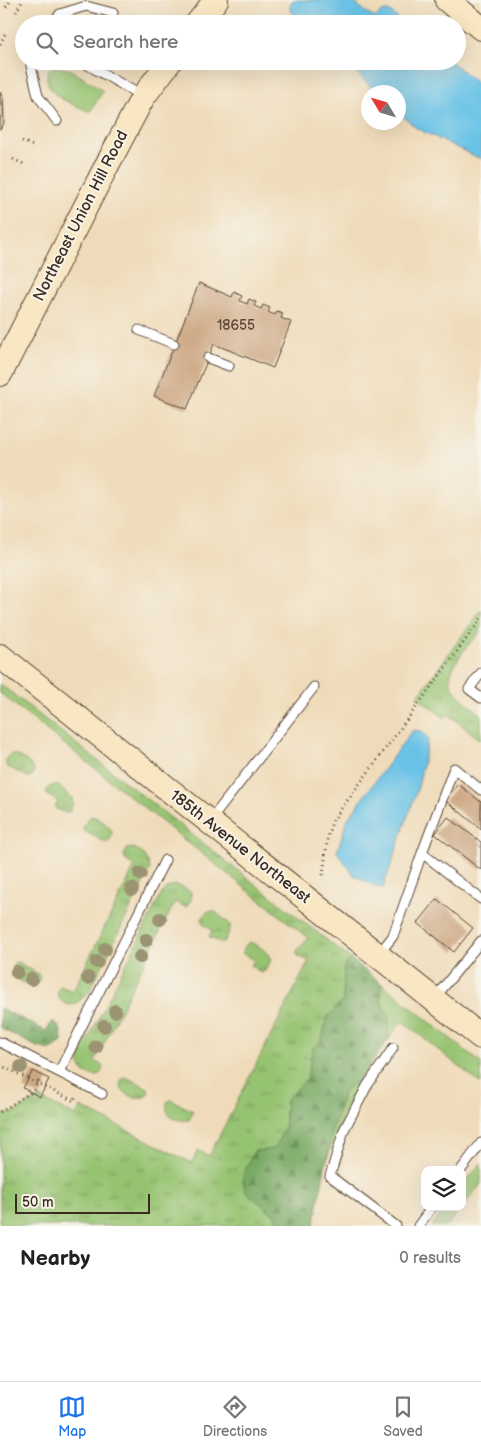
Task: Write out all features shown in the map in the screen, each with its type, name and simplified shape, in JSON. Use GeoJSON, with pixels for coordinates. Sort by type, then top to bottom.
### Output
{"type":"FeatureCollection","features":[{"type":"Feature","properties":{"kind":"street"},"geometry":{"type":"LineString","coordinates":[[204,15],[216,0]]}},
{"type":"Feature","properties":{"kind":"street"},"geometry":{"type":"LineString","coordinates":[[447,0],[465,15]]}},
{"type":"Feature","properties":{"kind":"street"},"geometry":{"type":"LineString","coordinates":[[466,16],[481,28]]}},
{"type":"Feature","properties":{"kind":"street","name":"Northeast Union Hill Road"},"geometry":{"type":"LineString","coordinates":[[0,374],[143,97],[163,70]]}},
{"type":"Feature","properties":{"kind":"street","name":"185th Avenue Northeast"},"geometry":{"type":"LineString","coordinates":[[0,656],[481,1037]]}},
{"type":"Feature","properties":{"kind":"lane"},"geometry":{"type":"LineString","coordinates":[[59,15],[86,6],[113,13]]}},
{"type":"Feature","properties":{"kind":"lane"},"geometry":{"type":"LineString","coordinates":[[32,70],[38,96],[57,121]]}},
{"type":"Feature","properties":{"kind":"lane"},"geometry":{"type":"LineString","coordinates":[[96,70],[143,97]]}},
{"type":"Feature","properties":{"kind":"lane"},"geometry":{"type":"LineString","coordinates":[[139,330],[174,344]]}},
{"type":"Feature","properties":{"kind":"lane"},"geometry":{"type":"LineString","coordinates":[[208,358],[229,366]]}},
{"type":"Feature","properties":{"kind":"lane"},"geometry":{"type":"LineString","coordinates":[[481,673],[469,688],[481,698]]}},
{"type":"Feature","properties":{"kind":"lane"},"geometry":{"type":"LineString","coordinates":[[209,822],[314,687]]}},
{"type":"Feature","properties":{"kind":"lane"},"geometry":{"type":"LineString","coordinates":[[378,956],[393,936],[454,768],[481,790]]}},
{"type":"Feature","properties":{"kind":"lane"},"geometry":{"type":"LineString","coordinates":[[422,853],[481,899]]}},
{"type":"Feature","properties":{"kind":"lane"},"geometry":{"type":"LineString","coordinates":[[58,1072],[165,860]]}},
{"type":"Feature","properties":{"kind":"lane"},"geometry":{"type":"LineString","coordinates":[[433,1000],[481,941]]}},
{"type":"Feature","properties":{"kind":"lane"},"geometry":{"type":"LineString","coordinates":[[0,1042],[102,1094]]}},
{"type":"Feature","properties":{"kind":"lane"},"geometry":{"type":"LineString","coordinates":[[393,1048],[367,1086],[344,1130],[330,1176],[396,1226]]}},
{"type":"Feature","properties":{"kind":"lane"},"geometry":{"type":"LineString","coordinates":[[464,1166],[481,1143]]}},
{"type":"Feature","properties":{"kind":"lane"},"geometry":{"type":"LineString","coordinates":[[418,1226],[429,1211]]}},
{"type":"Feature","properties":{"kind":"path"},"geometry":{"type":"LineString","coordinates":[[6,7],[11,0]]}},
{"type":"Feature","properties":{"kind":"path"},"geometry":{"type":"LineString","coordinates":[[16,12],[23,0]]}},
{"type":"Feature","properties":{"kind":"path"},"geometry":{"type":"LineString","coordinates":[[0,44],[5,34]]}},
{"type":"Feature","properties":{"kind":"path"},"geometry":{"type":"LineString","coordinates":[[22,141],[36,147]]}},
{"type":"Feature","properties":{"kind":"path"},"geometry":{"type":"LineString","coordinates":[[13,159],[26,165]]}},
{"type":"Feature","properties":{"kind":"path"},"geometry":{"type":"LineString","coordinates":[[322,875],[328,834],[333,820],[481,619]]}},
{"type":"Feature","properties":{"kind":"path"},"geometry":{"type":"LineString","coordinates":[[0,1065],[74,1101],[82,1084]]}},
{"type":"Feature","properties":{"kind":"path"},"geometry":{"type":"LineString","coordinates":[[0,1112],[33,1091]]}},
{"type":"Feature","properties":{"kind":"green space"},"geometry":{"type":"Polygon","coordinates":[[[48,70],[71,70],[103,91],[90,112],[67,102],[53,92],[47,79],[48,70]]]}},
{"type":"Feature","properties":{"kind":"green space"},"geometry":{"type":"Polygon","coordinates":[[[481,610],[481,629],[454,667],[451,683],[460,697],[481,714],[481,740],[448,714],[445,718],[417,697],[481,610]]]}},
{"type":"Feature","properties":{"kind":"green space"},"geometry":{"type":"Polygon","coordinates":[[[0,684],[351,959],[344,966],[343,1001],[327,1017],[322,1039],[313,1048],[307,1079],[286,1100],[284,1129],[274,1150],[254,1151],[245,1191],[276,1216],[276,1226],[0,1226],[0,1115],[15,1112],[39,1098],[76,1116],[81,1107],[192,1163],[198,1150],[209,1156],[309,961],[297,955],[297,951],[308,938],[0,693],[0,684]]]}},
{"type":"Feature","properties":{"kind":"green space"},"geometry":{"type":"Polygon","coordinates":[[[11,754],[21,757],[28,762],[34,771],[32,776],[28,777],[6,766],[6,760],[11,754]]]}},
{"type":"Feature","properties":{"kind":"green space"},"geometry":{"type":"Polygon","coordinates":[[[57,785],[72,798],[73,804],[69,812],[65,813],[55,808],[58,801],[47,795],[46,791],[50,786],[57,785]]]}},
{"type":"Feature","properties":{"kind":"green space"},"geometry":{"type":"Polygon","coordinates":[[[91,816],[97,818],[111,829],[110,840],[106,843],[84,831],[83,828],[91,816]]]}},
{"type":"Feature","properties":{"kind":"green space"},"geometry":{"type":"Polygon","coordinates":[[[134,848],[145,856],[150,869],[89,992],[76,1003],[68,1005],[60,999],[57,993],[60,986],[73,991],[135,866],[125,860],[124,855],[127,849],[134,848]]]}},
{"type":"Feature","properties":{"kind":"green space"},"geometry":{"type":"Polygon","coordinates":[[[175,885],[191,892],[191,900],[186,907],[175,902],[95,1061],[103,1066],[102,1071],[98,1076],[85,1073],[81,1068],[80,1055],[161,895],[166,888],[175,885]]]}},
{"type":"Feature","properties":{"kind":"green space"},"geometry":{"type":"Polygon","coordinates":[[[214,911],[230,924],[230,930],[224,942],[221,943],[209,937],[212,930],[203,924],[202,919],[207,912],[214,911]]]}},
{"type":"Feature","properties":{"kind":"green space"},"geometry":{"type":"Polygon","coordinates":[[[249,942],[262,949],[270,957],[271,960],[265,971],[261,972],[251,966],[254,960],[242,953],[244,947],[249,942]]]}},
{"type":"Feature","properties":{"kind":"green space"},"geometry":{"type":"Polygon","coordinates":[[[351,959],[382,984],[381,1001],[389,1016],[388,1040],[359,1080],[344,1091],[332,1131],[314,1226],[276,1226],[276,1216],[245,1191],[243,1175],[254,1151],[274,1149],[284,1129],[286,1100],[307,1079],[313,1048],[322,1039],[327,1017],[343,1001],[344,966],[351,959]]]}},
{"type":"Feature","properties":{"kind":"green space"},"geometry":{"type":"Polygon","coordinates":[[[18,962],[38,974],[40,978],[37,983],[23,982],[11,974],[14,963],[18,962]]]}},
{"type":"Feature","properties":{"kind":"green space"},"geometry":{"type":"Polygon","coordinates":[[[382,984],[481,1063],[481,1084],[402,1021],[388,1040],[389,1016],[381,1001],[382,984]]]}},
{"type":"Feature","properties":{"kind":"green space"},"geometry":{"type":"Polygon","coordinates":[[[0,1008],[46,1031],[52,1021],[60,1030],[62,1042],[50,1050],[37,1047],[0,1028],[0,1008]]]}},
{"type":"Feature","properties":{"kind":"green space"},"geometry":{"type":"Polygon","coordinates":[[[126,1077],[148,1088],[149,1092],[145,1097],[131,1096],[124,1092],[121,1080],[126,1077]]]}},
{"type":"Feature","properties":{"kind":"green space"},"geometry":{"type":"Polygon","coordinates":[[[359,1080],[340,1123],[326,1163],[332,1131],[344,1091],[359,1080]]]}},
{"type":"Feature","properties":{"kind":"green space"},"geometry":{"type":"Polygon","coordinates":[[[171,1100],[193,1111],[189,1120],[176,1119],[169,1114],[167,1102],[171,1100]]]}},
{"type":"Feature","properties":{"kind":"green space"},"geometry":{"type":"Polygon","coordinates":[[[481,1163],[481,1184],[466,1202],[466,1182],[481,1163]]]}},
{"type":"Feature","properties":{"kind":"green space"},"geometry":{"type":"Polygon","coordinates":[[[443,1211],[459,1211],[447,1226],[432,1226],[443,1211]]]}},
{"type":"Feature","properties":{"kind":"water"},"geometry":{"type":"Polygon","coordinates":[[[293,0],[351,0],[370,15],[295,15],[290,10],[293,0]]]}},
{"type":"Feature","properties":{"kind":"water"},"geometry":{"type":"Polygon","coordinates":[[[384,11],[389,11],[394,15],[378,15],[384,11]]]}},
{"type":"Feature","properties":{"kind":"water"},"geometry":{"type":"Polygon","coordinates":[[[354,70],[461,70],[481,86],[481,159],[416,128],[406,119],[406,85],[370,85],[354,70]]]}},
{"type":"Feature","properties":{"kind":"water"},"geometry":{"type":"Polygon","coordinates":[[[416,730],[422,732],[428,739],[418,787],[383,888],[376,887],[354,875],[337,852],[347,820],[411,732],[416,730]]]}},
{"type":"Feature","properties":{"kind":"building"},"geometry":{"type":"Polygon","coordinates":[[[0,92],[3,98],[4,123],[0,130],[0,92]]]}},
{"type":"Feature","properties":{"kind":"building"},"geometry":{"type":"Polygon","coordinates":[[[199,283],[232,297],[234,292],[242,296],[240,301],[247,304],[249,299],[256,302],[254,306],[261,309],[263,305],[270,308],[268,312],[275,315],[277,311],[283,313],[281,318],[291,322],[273,368],[214,344],[187,409],[154,396],[199,283]]]}},
{"type":"Feature","properties":{"kind":"building"},"geometry":{"type":"Polygon","coordinates":[[[458,784],[481,802],[481,829],[445,800],[458,784]]]}},
{"type":"Feature","properties":{"kind":"building"},"geometry":{"type":"Polygon","coordinates":[[[448,817],[481,842],[481,870],[435,834],[448,817]]]}},
{"type":"Feature","properties":{"kind":"building"},"geometry":{"type":"Polygon","coordinates":[[[437,899],[473,928],[454,952],[418,923],[437,899]]]}},
{"type":"Feature","properties":{"kind":"building"},"geometry":{"type":"Polygon","coordinates":[[[33,1071],[49,1079],[40,1097],[23,1088],[33,1071]]]}}]}
